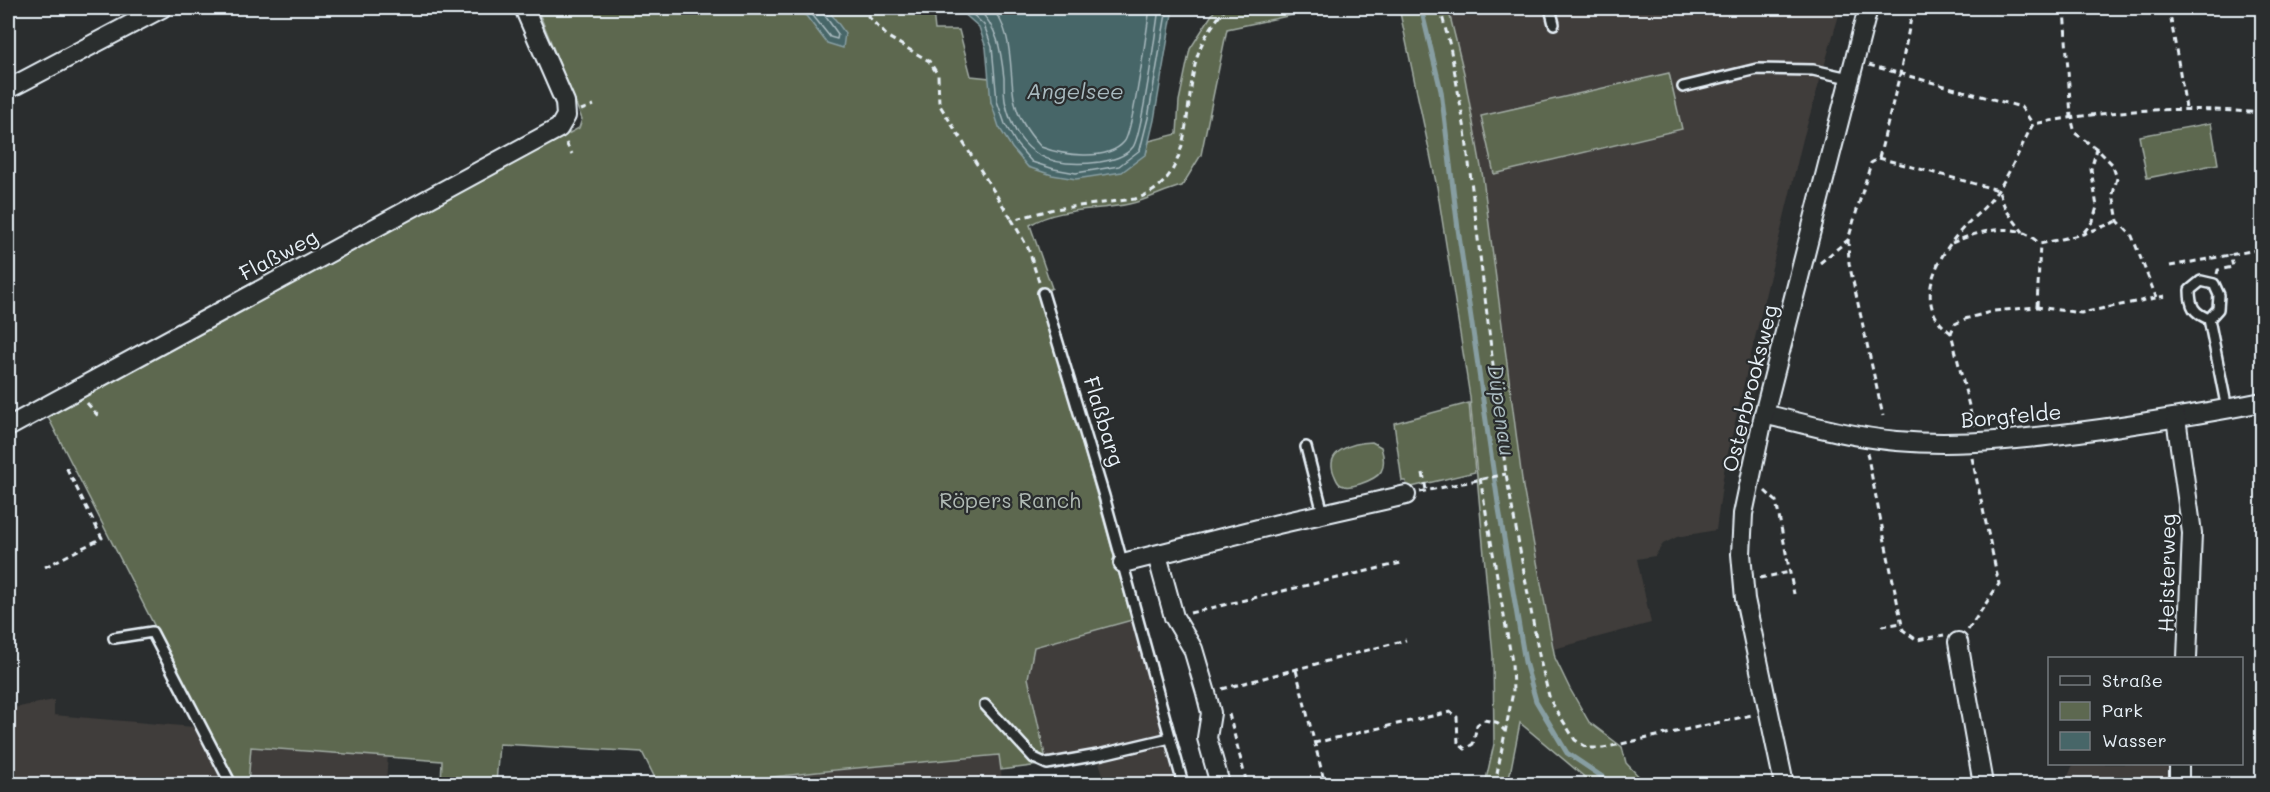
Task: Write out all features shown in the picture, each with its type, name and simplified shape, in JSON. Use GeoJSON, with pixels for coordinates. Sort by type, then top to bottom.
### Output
{"type":"FeatureCollection","features":[{"type":"Feature","properties":{"kind":"street"},"geometry":{"type":"LineString","coordinates":[[8,89],[162,8]]}},
{"type":"Feature","properties":{"kind":"street","name":"Flaßweg"},"geometry":{"type":"LineString","coordinates":[[8,427],[559,128],[566,116],[565,102],[524,8]]}},
{"type":"Feature","properties":{"kind":"street","name":"Osterbrooksweg"},"geometry":{"type":"LineString","coordinates":[[1784,784],[1752,642],[1745,599],[1741,554],[1743,514],[1764,414],[1868,8]]}},
{"type":"Feature","properties":{"kind":"street","name":"Borgfelde"},"geometry":{"type":"LineString","coordinates":[[1764,414],[1871,438],[1899,441],[1974,442],[2056,435],[2176,418],[2262,402]]}},
{"type":"Feature","properties":{"kind":"street","name":"Heisterweg"},"geometry":{"type":"LineString","coordinates":[[2176,418],[2192,533],[2187,657]]}},
{"type":"Feature","properties":{"kind":"street"},"geometry":{"type":"LineString","coordinates":[[1123,563],[1323,513],[1406,495]]}},
{"type":"Feature","properties":{"kind":"street"},"geometry":{"type":"LineString","coordinates":[[1157,555],[1174,617],[1214,691],[1207,738],[1220,784]]}},
{"type":"Feature","properties":{"kind":"street"},"geometry":{"type":"LineString","coordinates":[[1958,638],[1983,784]]}},
{"type":"Feature","properties":{"kind":"street"},"geometry":{"type":"LineString","coordinates":[[2179,765],[2179,784]]}},
{"type":"Feature","properties":{"kind":"lane"},"geometry":{"type":"LineString","coordinates":[[1550,8],[1554,24]]}},
{"type":"Feature","properties":{"kind":"lane"},"geometry":{"type":"LineString","coordinates":[[1683,87],[1757,69],[1852,70]]}},
{"type":"Feature","properties":{"kind":"lane"},"geometry":{"type":"LineString","coordinates":[[2201,281],[2214,284],[2219,295],[2218,309],[2209,319],[2196,314],[2190,303],[2190,290],[2201,281]]}},
{"type":"Feature","properties":{"kind":"lane","name":"Flaßbarg"},"geometry":{"type":"LineString","coordinates":[[1043,293],[1123,563],[1183,784]]}},
{"type":"Feature","properties":{"kind":"lane"},"geometry":{"type":"LineString","coordinates":[[2209,319],[2227,409]]}},
{"type":"Feature","properties":{"kind":"lane"},"geometry":{"type":"LineString","coordinates":[[1306,447],[1323,513]]}},
{"type":"Feature","properties":{"kind":"lane"},"geometry":{"type":"LineString","coordinates":[[114,638],[152,632],[231,784]]}},
{"type":"Feature","properties":{"kind":"lane"},"geometry":{"type":"LineString","coordinates":[[985,705],[1034,758],[1047,764],[1170,738]]}},
{"type":"Feature","properties":{"kind":"path"},"geometry":{"type":"LineString","coordinates":[[860,8],[888,37],[929,60],[938,75],[939,104],[1028,248],[1043,293]]}},
{"type":"Feature","properties":{"kind":"path"},"geometry":{"type":"LineString","coordinates":[[1012,220],[1054,209],[1135,199],[1155,190],[1165,182],[1180,153],[1199,51],[1225,8]]}},
{"type":"Feature","properties":{"kind":"path"},"geometry":{"type":"LineString","coordinates":[[1440,8],[1450,46],[1465,130],[1504,474],[1540,660],[1550,700],[1575,740],[1588,748],[1603,748],[1755,714]]}},
{"type":"Feature","properties":{"kind":"path"},"geometry":{"type":"LineString","coordinates":[[1879,158],[1900,74],[1913,8]]}},
{"type":"Feature","properties":{"kind":"path"},"geometry":{"type":"LineString","coordinates":[[1974,8],[1996,13]]}},
{"type":"Feature","properties":{"kind":"path"},"geometry":{"type":"LineString","coordinates":[[2064,8],[2071,117],[2075,133],[2097,149],[2112,164],[2117,178],[2113,194],[2118,221],[2132,236],[2156,297]]}},
{"type":"Feature","properties":{"kind":"path"},"geometry":{"type":"LineString","coordinates":[[2169,8],[2186,108]]}},
{"type":"Feature","properties":{"kind":"path"},"geometry":{"type":"LineString","coordinates":[[1852,70],[1900,74],[2021,107],[2033,124]]}},
{"type":"Feature","properties":{"kind":"path"},"geometry":{"type":"LineString","coordinates":[[2033,124],[2120,111],[2186,108],[2260,112],[2262,135]]}},
{"type":"Feature","properties":{"kind":"path"},"geometry":{"type":"LineString","coordinates":[[1951,333],[1940,325],[1933,314],[1930,300],[1930,288],[1940,261],[1968,223],[1984,210],[1998,190],[2033,124]]}},
{"type":"Feature","properties":{"kind":"path"},"geometry":{"type":"LineString","coordinates":[[2082,234],[2093,221],[2097,207],[2091,169],[2097,149]]}},
{"type":"Feature","properties":{"kind":"path"},"geometry":{"type":"LineString","coordinates":[[1883,416],[1849,263],[1848,240],[1870,163],[1879,158],[1998,190]]}},
{"type":"Feature","properties":{"kind":"path"},"geometry":{"type":"LineString","coordinates":[[1998,190],[2006,210],[2023,232],[2040,244],[2082,234],[2118,221]]}},
{"type":"Feature","properties":{"kind":"path"},"geometry":{"type":"LineString","coordinates":[[1951,244],[1973,233],[2002,230],[2023,232]]}},
{"type":"Feature","properties":{"kind":"path"},"geometry":{"type":"LineString","coordinates":[[1817,267],[1848,240]]}},
{"type":"Feature","properties":{"kind":"path"},"geometry":{"type":"LineString","coordinates":[[2037,307],[2040,244]]}},
{"type":"Feature","properties":{"kind":"path"},"geometry":{"type":"LineString","coordinates":[[2170,266],[2262,249]]}},
{"type":"Feature","properties":{"kind":"path"},"geometry":{"type":"LineString","coordinates":[[2214,284],[2218,270],[2233,267],[2230,254]]}},
{"type":"Feature","properties":{"kind":"path"},"geometry":{"type":"LineString","coordinates":[[1866,450],[1903,630],[1917,640],[1958,638],[1968,630],[1999,584],[1974,442],[1951,333],[1955,324],[1994,311],[2037,307],[2081,314],[2165,296]]}},
{"type":"Feature","properties":{"kind":"path"},"geometry":{"type":"LineString","coordinates":[[45,567],[102,538],[65,465]]}},
{"type":"Feature","properties":{"kind":"path"},"geometry":{"type":"LineString","coordinates":[[1423,473],[1426,490]]}},
{"type":"Feature","properties":{"kind":"path"},"geometry":{"type":"LineString","coordinates":[[1406,495],[1504,474]]}},
{"type":"Feature","properties":{"kind":"path"},"geometry":{"type":"LineString","coordinates":[[1480,478],[1512,662],[1513,692],[1495,784]]}},
{"type":"Feature","properties":{"kind":"path"},"geometry":{"type":"LineString","coordinates":[[1764,490],[1776,501],[1794,594]]}},
{"type":"Feature","properties":{"kind":"path"},"geometry":{"type":"LineString","coordinates":[[1174,617],[1401,563]]}},
{"type":"Feature","properties":{"kind":"path"},"geometry":{"type":"LineString","coordinates":[[1760,578],[1790,572]]}},
{"type":"Feature","properties":{"kind":"path"},"geometry":{"type":"LineString","coordinates":[[1882,626],[1902,623]]}},
{"type":"Feature","properties":{"kind":"path"},"geometry":{"type":"LineString","coordinates":[[1214,691],[1406,640]]}},
{"type":"Feature","properties":{"kind":"path"},"geometry":{"type":"LineString","coordinates":[[1296,669],[1325,784]]}},
{"type":"Feature","properties":{"kind":"path"},"geometry":{"type":"LineString","coordinates":[[1214,691],[1225,699]]}},
{"type":"Feature","properties":{"kind":"path"},"geometry":{"type":"LineString","coordinates":[[1227,708],[1247,784]]}},
{"type":"Feature","properties":{"kind":"path"},"geometry":{"type":"LineString","coordinates":[[1314,743],[1450,712],[1457,717],[1458,743],[1465,749],[1473,744],[1477,725],[1483,720],[1496,722],[1505,731]]}},
{"type":"Feature","properties":{"kind":"shaded area"},"geometry":{"type":"Polygon","coordinates":[[[1448,8],[1841,8],[1803,139],[1741,396],[1724,471],[1716,530],[1677,537],[1663,544],[1655,556],[1637,559],[1651,623],[1554,649],[1523,487],[1483,178],[1464,73],[1448,8]]]}},
{"type":"Feature","properties":{"kind":"shaded area"},"geometry":{"type":"Polygon","coordinates":[[[1132,620],[1175,784],[1106,784],[1097,756],[1047,764],[1028,678],[1034,647],[1132,620]]]}},
{"type":"Feature","properties":{"kind":"shaded area"},"geometry":{"type":"Polygon","coordinates":[[[54,700],[54,715],[206,728],[389,738],[386,784],[8,784],[8,709],[54,700]]]}},
{"type":"Feature","properties":{"kind":"shaded area"},"geometry":{"type":"Polygon","coordinates":[[[1000,755],[1002,784],[710,784],[835,770],[1000,755]]]}},
{"type":"Feature","properties":{"kind":"shaded area"},"geometry":{"type":"Polygon","coordinates":[[[2073,765],[2172,765],[2173,784],[2065,784],[2073,765]]]}},
{"type":"Feature","properties":{"kind":"green space","name":"Röpers Ranch"},"geometry":{"type":"Polygon","coordinates":[[[537,8],[903,8],[909,11],[933,11],[935,30],[959,30],[971,76],[990,78],[991,102],[1146,154],[1149,141],[1177,134],[1179,101],[1190,49],[1216,8],[1306,8],[1307,12],[1227,29],[1201,155],[1182,186],[1136,202],[1066,212],[1041,219],[1030,225],[1052,288],[1040,294],[1132,620],[1034,647],[1028,678],[1047,764],[1001,770],[999,755],[710,784],[658,784],[642,752],[499,744],[496,784],[441,784],[442,761],[251,747],[248,784],[235,784],[48,417],[579,128],[582,119],[537,8]]]}},
{"type":"Feature","properties":{"kind":"green space"},"geometry":{"type":"Polygon","coordinates":[[[1399,8],[1448,8],[1464,73],[1483,178],[1523,487],[1555,658],[1589,722],[1622,747],[1626,763],[1646,784],[1593,784],[1520,723],[1508,784],[1485,784],[1494,744],[1493,656],[1470,397],[1437,187],[1399,8]]]}},
{"type":"Feature","properties":{"kind":"green space"},"geometry":{"type":"Polygon","coordinates":[[[1669,73],[1682,129],[1494,174],[1481,116],[1669,73]]]}},
{"type":"Feature","properties":{"kind":"green space"},"geometry":{"type":"Polygon","coordinates":[[[2211,123],[2218,164],[2147,178],[2139,136],[2211,123]]]}},
{"type":"Feature","properties":{"kind":"green space"},"geometry":{"type":"Polygon","coordinates":[[[1469,403],[1475,472],[1407,488],[1406,481],[1402,481],[1394,423],[1469,403]]]}},
{"type":"Feature","properties":{"kind":"green space"},"geometry":{"type":"Polygon","coordinates":[[[1372,442],[1381,447],[1384,462],[1381,472],[1358,485],[1348,487],[1340,484],[1334,474],[1333,459],[1342,449],[1372,442]]]}},
{"type":"Feature","properties":{"kind":"water"},"geometry":{"type":"Polygon","coordinates":[[[800,8],[827,8],[845,33],[843,48],[827,43],[800,8]]]}},
{"type":"Feature","properties":{"kind":"water","name":"Angelsee"},"geometry":{"type":"Polygon","coordinates":[[[903,8],[1173,8],[1146,154],[1122,172],[1076,179],[1052,175],[1028,167],[1012,148],[999,127],[991,102],[986,48],[979,27],[962,12],[909,11],[903,8]]]}},
{"type":"Feature","properties":{"kind":"waterway","name":"Düpenau"},"geometry":{"type":"LineString","coordinates":[[1421,8],[1441,91],[1458,229],[1498,503],[1525,662],[1536,701],[1567,753],[1613,784]]}}]}
